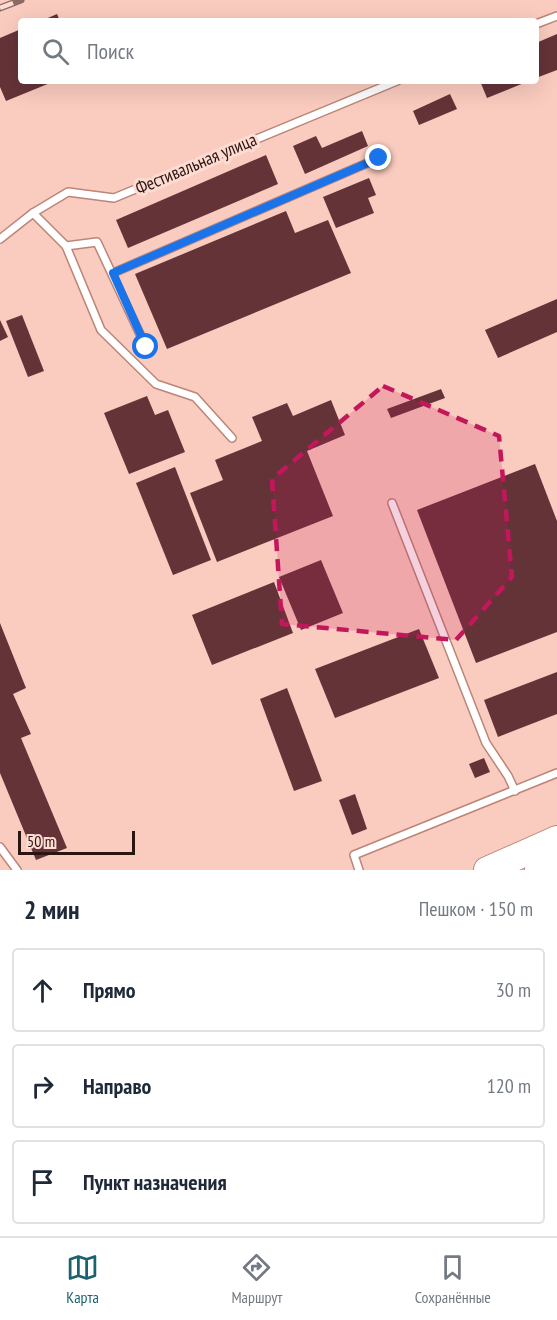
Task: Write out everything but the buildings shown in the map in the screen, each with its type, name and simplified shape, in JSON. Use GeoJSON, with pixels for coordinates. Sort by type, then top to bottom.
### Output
{"type":"FeatureCollection","features":[{"type":"Feature","properties":{"kind":"highway"},"geometry":{"type":"LineString","coordinates":[[487,870],[557,839]]}},
{"type":"Feature","properties":{"kind":"highway"},"geometry":{"type":"LineString","coordinates":[[538,870],[557,861]]}},
{"type":"Feature","properties":{"kind":"lane"},"geometry":{"type":"LineString","coordinates":[[539,23],[557,16]]}},
{"type":"Feature","properties":{"kind":"lane","name":"Фестивальная улица"},"geometry":{"type":"LineString","coordinates":[[0,239],[33,213],[68,192],[114,198],[390,84]]}},
{"type":"Feature","properties":{"kind":"lane"},"geometry":{"type":"LineString","coordinates":[[113,273],[379,158]]}},
{"type":"Feature","properties":{"kind":"lane"},"geometry":{"type":"LineString","coordinates":[[33,213],[66,246],[100,330],[156,384],[195,397],[232,438]]}},
{"type":"Feature","properties":{"kind":"lane"},"geometry":{"type":"LineString","coordinates":[[66,246],[98,242],[146,347]]}},
{"type":"Feature","properties":{"kind":"lane"},"geometry":{"type":"LineString","coordinates":[[392,503],[486,743],[508,776],[514,791]]}},
{"type":"Feature","properties":{"kind":"lane"},"geometry":{"type":"LineString","coordinates":[[359,870],[354,855],[557,773]]}},
{"type":"Feature","properties":{"kind":"lane"},"geometry":{"type":"LineString","coordinates":[[0,847],[18,870]]}},
{"type":"Feature","properties":{"kind":"highlighted area"},"geometry":{"type":"Polygon","coordinates":[[[383,386],[499,436],[512,577],[456,640],[282,624],[272,479],[383,386]]]}},
{"type":"Feature","properties":{"kind":"railway"},"geometry":{"type":"LineString","coordinates":[[0,8],[21,0]]}},
{"type":"Feature","properties":{"kind":"route"},"geometry":{"type":"LineString","coordinates":[[146,347],[113,273],[379,158]]}}]}
